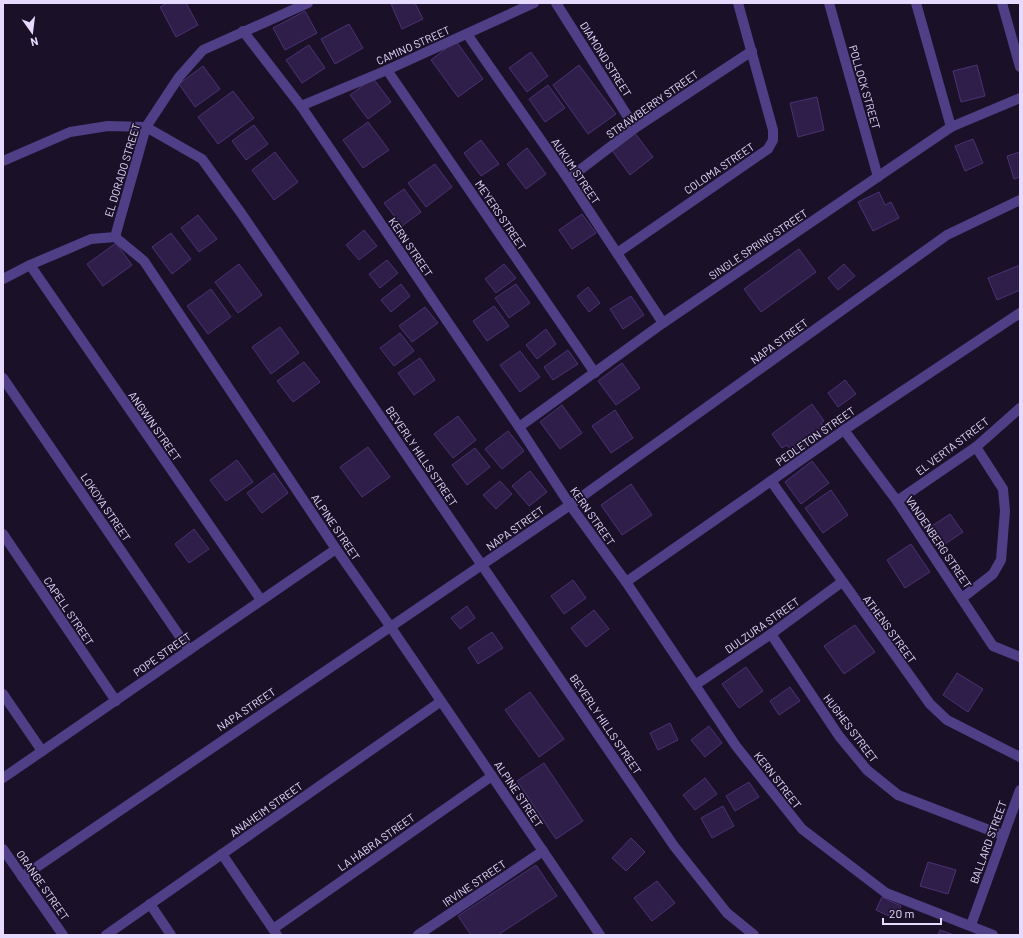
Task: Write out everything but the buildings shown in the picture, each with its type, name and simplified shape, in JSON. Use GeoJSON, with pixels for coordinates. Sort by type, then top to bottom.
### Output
{"type":"FeatureCollection","features":[{"type":"Feature","properties":{"kind":"street","name":"EL DORADO STREET"},"geometry":{"type":"LineString","coordinates":[[114,237],[146,127],[179,77],[203,50],[308,3]]}},
{"type":"Feature","properties":{"kind":"street","name":"CAMINO STREET"},"geometry":{"type":"LineString","coordinates":[[301,106],[387,70],[534,3]]}},
{"type":"Feature","properties":{"kind":"street","name":"DIAMOND STREET"},"geometry":{"type":"LineString","coordinates":[[556,3],[635,128]]}},
{"type":"Feature","properties":{"kind":"street","name":"COLOMA STREET"},"geometry":{"type":"LineString","coordinates":[[617,253],[768,149],[773,140],[773,130],[738,3]]}},
{"type":"Feature","properties":{"kind":"street","name":"POLLOCK STREET"},"geometry":{"type":"LineString","coordinates":[[829,3],[878,177]]}},
{"type":"Feature","properties":{"kind":"street"},"geometry":{"type":"LineString","coordinates":[[916,3],[951,127]]}},
{"type":"Feature","properties":{"kind":"street"},"geometry":{"type":"LineString","coordinates":[[1002,3],[1020,67]]}},
{"type":"Feature","properties":{"kind":"street","name":"KERN STREET"},"geometry":{"type":"LineString","coordinates":[[243,31],[301,106],[519,427],[570,505],[626,582],[736,746],[802,829],[886,893],[993,935]]}},
{"type":"Feature","properties":{"kind":"street","name":"AUKUM STREET"},"geometry":{"type":"LineString","coordinates":[[467,34],[568,179],[663,322]]}},
{"type":"Feature","properties":{"kind":"street","name":"STRAWBERRY STREET"},"geometry":{"type":"LineString","coordinates":[[568,179],[635,128],[752,51]]}},
{"type":"Feature","properties":{"kind":"street","name":"MEYERS STREET"},"geometry":{"type":"LineString","coordinates":[[387,70],[595,373]]}},
{"type":"Feature","properties":{"kind":"street","name":"SINGLE SPRING STREET"},"geometry":{"type":"LineString","coordinates":[[519,427],[663,322],[951,127],[1020,98]]}},
{"type":"Feature","properties":{"kind":"street","name":"BEVERLY HILLS STREET"},"geometry":{"type":"LineString","coordinates":[[3,161],[70,132],[108,126],[146,127],[202,159],[250,226],[483,565],[674,846],[726,913],[754,935]]}},
{"type":"Feature","properties":{"kind":"street","name":"NAPA STREET"},"geometry":{"type":"LineString","coordinates":[[22,877],[570,505],[947,235],[1020,200]]}},
{"type":"Feature","properties":{"kind":"street"},"geometry":{"type":"LineString","coordinates":[[3,279],[30,265],[91,239],[114,237]]}},
{"type":"Feature","properties":{"kind":"street","name":"ALPINE STREET"},"geometry":{"type":"LineString","coordinates":[[114,237],[144,261],[336,549],[600,935]]}},
{"type":"Feature","properties":{"kind":"street","name":"ANGWIN STREET"},"geometry":{"type":"LineString","coordinates":[[30,265],[261,600]]}},
{"type":"Feature","properties":{"kind":"street","name":"PEDLETON STREET"},"geometry":{"type":"LineString","coordinates":[[626,582],[844,430],[1020,312]]}},
{"type":"Feature","properties":{"kind":"street","name":"LOKOYA STREET"},"geometry":{"type":"LineString","coordinates":[[3,378],[189,650]]}},
{"type":"Feature","properties":{"kind":"street","name":"EL VERTA STREET"},"geometry":{"type":"LineString","coordinates":[[897,501],[976,446],[1020,408]]}},
{"type":"Feature","properties":{"kind":"street","name":"VANDENBERG STREET"},"geometry":{"type":"LineString","coordinates":[[844,430],[897,501],[993,646],[1020,657]]}},
{"type":"Feature","properties":{"kind":"street"},"geometry":{"type":"LineString","coordinates":[[962,598],[993,574],[1001,560],[1005,511],[1003,489],[976,446]]}},
{"type":"Feature","properties":{"kind":"street","name":"ATHENS STREET"},"geometry":{"type":"LineString","coordinates":[[770,481],[930,704],[947,720],[1020,757]]}},
{"type":"Feature","properties":{"kind":"street","name":"CAPELL STREET"},"geometry":{"type":"LineString","coordinates":[[3,534],[116,701]]}},
{"type":"Feature","properties":{"kind":"street","name":"POPE STREET"},"geometry":{"type":"LineString","coordinates":[[3,778],[336,549]]}},
{"type":"Feature","properties":{"kind":"street","name":"DULZURA STREET"},"geometry":{"type":"LineString","coordinates":[[695,685],[771,634],[842,582]]}},
{"type":"Feature","properties":{"kind":"street","name":"HUGHES STREET"},"geometry":{"type":"LineString","coordinates":[[771,634],[839,736],[867,770],[898,795],[1002,836]]}},
{"type":"Feature","properties":{"kind":"street"},"geometry":{"type":"LineString","coordinates":[[3,694],[42,751]]}},
{"type":"Feature","properties":{"kind":"street","name":"ANAHEIM STREET"},"geometry":{"type":"LineString","coordinates":[[106,935],[440,702]]}},
{"type":"Feature","properties":{"kind":"street","name":"LA HABRA STREET"},"geometry":{"type":"LineString","coordinates":[[275,932],[492,776]]}},
{"type":"Feature","properties":{"kind":"street","name":"BALLARD STREET"},"geometry":{"type":"LineString","coordinates":[[970,925],[1020,790]]}},
{"type":"Feature","properties":{"kind":"street","name":"ORANGE STREET"},"geometry":{"type":"LineString","coordinates":[[3,849],[63,935]]}},
{"type":"Feature","properties":{"kind":"street","name":"IRVINE STREET"},"geometry":{"type":"LineString","coordinates":[[418,935],[543,851]]}},
{"type":"Feature","properties":{"kind":"street"},"geometry":{"type":"LineString","coordinates":[[222,854],[275,932]]}},
{"type":"Feature","properties":{"kind":"street"},"geometry":{"type":"LineString","coordinates":[[150,904],[171,935]]}}]}
